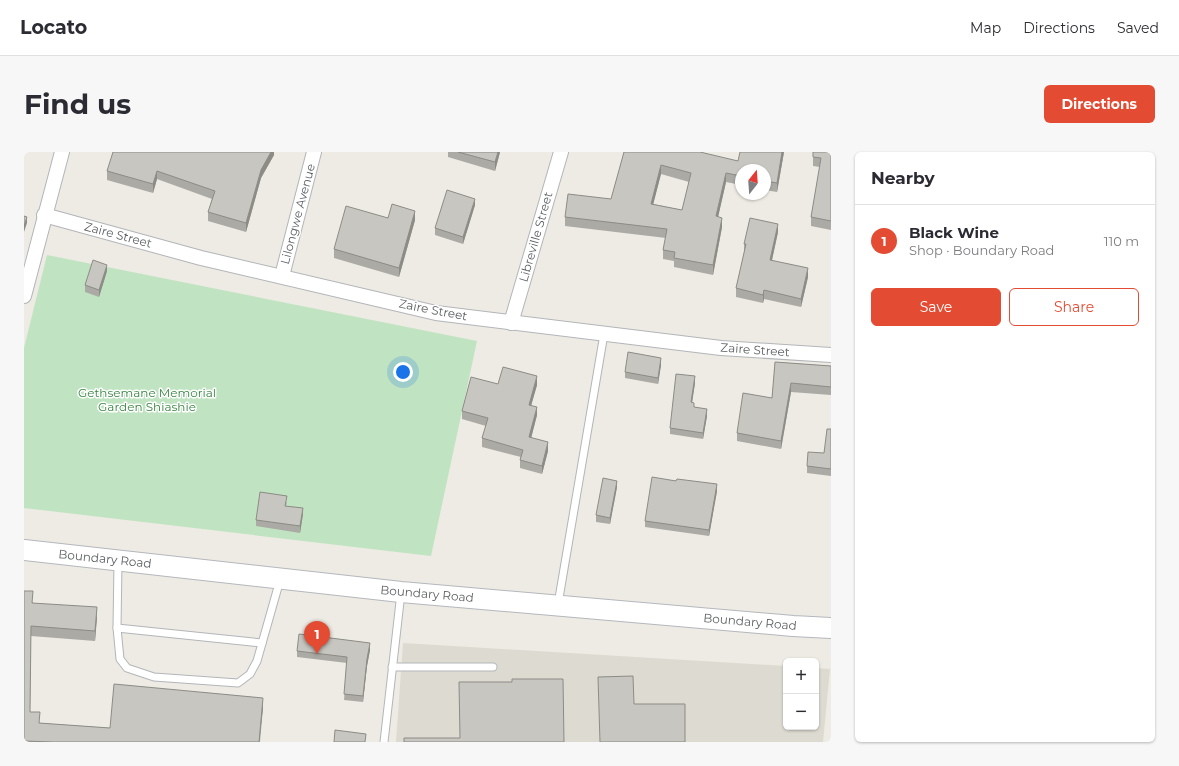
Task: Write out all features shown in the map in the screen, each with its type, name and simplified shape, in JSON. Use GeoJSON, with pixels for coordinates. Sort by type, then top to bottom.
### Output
{"type":"FeatureCollection","features":[{"type":"Feature","properties":{"kind":"main road","name":"Boundary Road"},"geometry":{"type":"LineString","coordinates":[[24,550],[401,592],[831,628]]}},
{"type":"Feature","properties":{"kind":"street"},"geometry":{"type":"LineString","coordinates":[[24,296],[44,215],[62,152]]}},
{"type":"Feature","properties":{"kind":"street","name":"Lilongwe Avenue"},"geometry":{"type":"LineString","coordinates":[[282,276],[314,152]]}},
{"type":"Feature","properties":{"kind":"street","name":"Libreville Street"},"geometry":{"type":"LineString","coordinates":[[511,323],[561,152]]}},
{"type":"Feature","properties":{"kind":"street","name":"Zaire Street"},"geometry":{"type":"LineString","coordinates":[[44,215],[201,258],[436,313],[721,348],[831,355]]}},
{"type":"Feature","properties":{"kind":"lane"},"geometry":{"type":"LineString","coordinates":[[558,606],[604,334]]}},
{"type":"Feature","properties":{"kind":"lane"},"geometry":{"type":"LineString","coordinates":[[118,560],[117,628],[120,659],[127,668],[154,677],[238,683],[250,674],[257,661],[281,578]]}},
{"type":"Feature","properties":{"kind":"lane"},"geometry":{"type":"LineString","coordinates":[[384,742],[401,592]]}},
{"type":"Feature","properties":{"kind":"lane"},"geometry":{"type":"LineString","coordinates":[[117,628],[262,643]]}},
{"type":"Feature","properties":{"kind":"lane"},"geometry":{"type":"LineString","coordinates":[[392,667],[493,667]]}},
{"type":"Feature","properties":{"kind":"shaded area"},"geometry":{"type":"Polygon","coordinates":[[[403,643],[783,666],[783,730],[819,730],[819,668],[830,669],[823,742],[396,742],[403,643]]]}},
{"type":"Feature","properties":{"kind":"green space","name":"Gethsemane Memorial Garden Shiashie"},"geometry":{"type":"Polygon","coordinates":[[[47,255],[477,341],[431,556],[24,508],[24,348],[47,255]]]}},
{"type":"Feature","properties":{"kind":"building"},"geometry":{"type":"Polygon","coordinates":[[[113,152],[271,152],[261,170],[246,223],[208,212],[215,191],[157,171],[153,184],[107,171],[113,152]]]}},
{"type":"Feature","properties":{"kind":"building"},"geometry":{"type":"Polygon","coordinates":[[[458,152],[498,152],[495,162],[458,152]]]}},
{"type":"Feature","properties":{"kind":"building"},"geometry":{"type":"Polygon","coordinates":[[[624,152],[700,152],[738,161],[740,152],[782,152],[777,183],[771,182],[771,164],[735,164],[735,175],[726,173],[716,216],[722,218],[713,265],[674,258],[675,252],[663,250],[667,229],[565,217],[568,194],[611,199],[624,152]],[[661,165],[651,204],[682,210],[691,173],[661,165]]]}},
{"type":"Feature","properties":{"kind":"building"},"geometry":{"type":"Polygon","coordinates":[[[813,152],[831,152],[831,221],[811,217],[821,158],[813,157],[813,152]]]}},
{"type":"Feature","properties":{"kind":"building"},"geometry":{"type":"Polygon","coordinates":[[[447,190],[475,199],[463,237],[435,228],[447,190]]]}},
{"type":"Feature","properties":{"kind":"building"},"geometry":{"type":"Polygon","coordinates":[[[392,204],[415,211],[399,268],[334,249],[346,206],[388,218],[392,204]]]}},
{"type":"Feature","properties":{"kind":"building"},"geometry":{"type":"Polygon","coordinates":[[[24,216],[27,217],[24,226],[24,216]]]}},
{"type":"Feature","properties":{"kind":"building"},"geometry":{"type":"Polygon","coordinates":[[[750,218],[778,224],[770,260],[808,268],[801,299],[764,290],[763,295],[736,288],[750,218]]]}},
{"type":"Feature","properties":{"kind":"building"},"geometry":{"type":"Polygon","coordinates":[[[93,260],[107,265],[99,290],[85,285],[93,260]]]}},
{"type":"Feature","properties":{"kind":"building"},"geometry":{"type":"Polygon","coordinates":[[[628,352],[661,358],[658,378],[625,372],[628,352]]]}},
{"type":"Feature","properties":{"kind":"building"},"geometry":{"type":"Polygon","coordinates":[[[775,362],[831,366],[831,387],[791,383],[781,441],[737,433],[743,393],[772,398],[775,362]]]}},
{"type":"Feature","properties":{"kind":"building"},"geometry":{"type":"Polygon","coordinates":[[[503,367],[537,376],[529,405],[537,407],[529,437],[548,442],[542,466],[520,460],[523,450],[482,438],[488,418],[462,411],[471,377],[498,384],[503,367]]]}},
{"type":"Feature","properties":{"kind":"building"},"geometry":{"type":"Polygon","coordinates":[[[676,374],[695,376],[691,402],[694,403],[694,407],[707,409],[703,433],[670,428],[676,374]]]}},
{"type":"Feature","properties":{"kind":"building"},"geometry":{"type":"Polygon","coordinates":[[[827,429],[831,429],[831,469],[807,466],[808,452],[824,453],[827,429]]]}},
{"type":"Feature","properties":{"kind":"building"},"geometry":{"type":"Polygon","coordinates":[[[652,477],[676,481],[677,479],[717,484],[709,530],[645,521],[652,477]]]}},
{"type":"Feature","properties":{"kind":"building"},"geometry":{"type":"Polygon","coordinates":[[[603,478],[617,481],[610,518],[596,515],[603,478]]]}},
{"type":"Feature","properties":{"kind":"building"},"geometry":{"type":"Polygon","coordinates":[[[260,492],[287,496],[285,506],[303,508],[300,526],[256,520],[260,492]]]}},
{"type":"Feature","properties":{"kind":"building"},"geometry":{"type":"Polygon","coordinates":[[[24,591],[33,591],[32,603],[97,607],[95,631],[31,626],[30,712],[40,712],[39,723],[110,728],[114,684],[263,698],[259,742],[24,741],[24,591]]]}},
{"type":"Feature","properties":{"kind":"building"},"geometry":{"type":"Polygon","coordinates":[[[299,634],[370,643],[363,696],[344,694],[347,657],[297,651],[299,634]]]}},
{"type":"Feature","properties":{"kind":"building"},"geometry":{"type":"Polygon","coordinates":[[[633,676],[634,704],[685,704],[685,742],[600,742],[598,677],[633,676]]]}},
{"type":"Feature","properties":{"kind":"building"},"geometry":{"type":"Polygon","coordinates":[[[512,679],[563,679],[564,742],[404,742],[404,738],[460,738],[459,682],[512,682],[512,679]]]}},
{"type":"Feature","properties":{"kind":"building"},"geometry":{"type":"Polygon","coordinates":[[[335,730],[366,734],[365,742],[334,742],[335,730]]]}},
{"type":"Feature","properties":{"kind":"place","name":"Black Wine"},"geometry":{"type":"Point","coordinates":[317,654]}}]}
